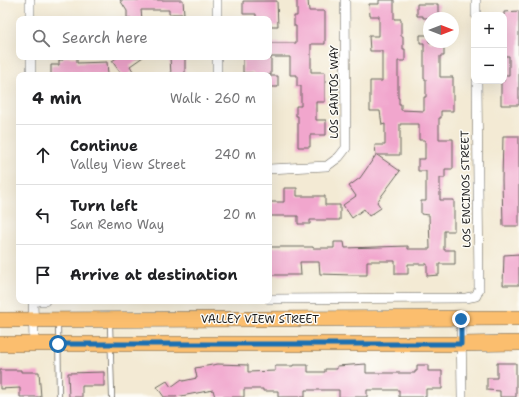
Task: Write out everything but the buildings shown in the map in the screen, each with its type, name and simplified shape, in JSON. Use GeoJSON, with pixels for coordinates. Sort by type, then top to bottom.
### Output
{"type":"FeatureCollection","features":[{"type":"Feature","properties":{"kind":"main road","name":"VALLEY VIEW STREET"},"geometry":{"type":"LineString","coordinates":[[0,320],[519,318]]}},
{"type":"Feature","properties":{"kind":"main road"},"geometry":{"type":"LineString","coordinates":[[0,344],[519,343]]}},
{"type":"Feature","properties":{"kind":"street"},"geometry":{"type":"LineString","coordinates":[[30,0],[30,16]]}},
{"type":"Feature","properties":{"kind":"street"},"geometry":{"type":"LineString","coordinates":[[217,0],[217,16]]}},
{"type":"Feature","properties":{"kind":"street","name":"LOS SANTOS WAY"},"geometry":{"type":"LineString","coordinates":[[272,169],[328,166],[339,157],[346,148],[345,0]]}},
{"type":"Feature","properties":{"kind":"street"},"geometry":{"type":"LineString","coordinates":[[476,0],[476,12]]}},
{"type":"Feature","properties":{"kind":"street"},"geometry":{"type":"LineString","coordinates":[[30,60],[31,72]]}},
{"type":"Feature","properties":{"kind":"street"},"geometry":{"type":"LineString","coordinates":[[217,60],[217,72]]}},
{"type":"Feature","properties":{"kind":"street","name":"LOS ENCINOS STREET"},"geometry":{"type":"LineString","coordinates":[[272,299],[466,298],[476,296],[479,289],[477,84]]}},
{"type":"Feature","properties":{"kind":"street"},"geometry":{"type":"LineString","coordinates":[[33,304],[34,344]]}},
{"type":"Feature","properties":{"kind":"street"},"geometry":{"type":"LineString","coordinates":[[461,319],[462,397]]}},
{"type":"Feature","properties":{"kind":"lane"},"geometry":{"type":"LineString","coordinates":[[58,319],[59,397]]}},
{"type":"Feature","properties":{"kind":"lane"},"geometry":{"type":"LineString","coordinates":[[110,319],[112,397]]}},
{"type":"Feature","properties":{"kind":"route"},"geometry":{"type":"LineString","coordinates":[[58,344],[461,344],[461,319]]}}]}
